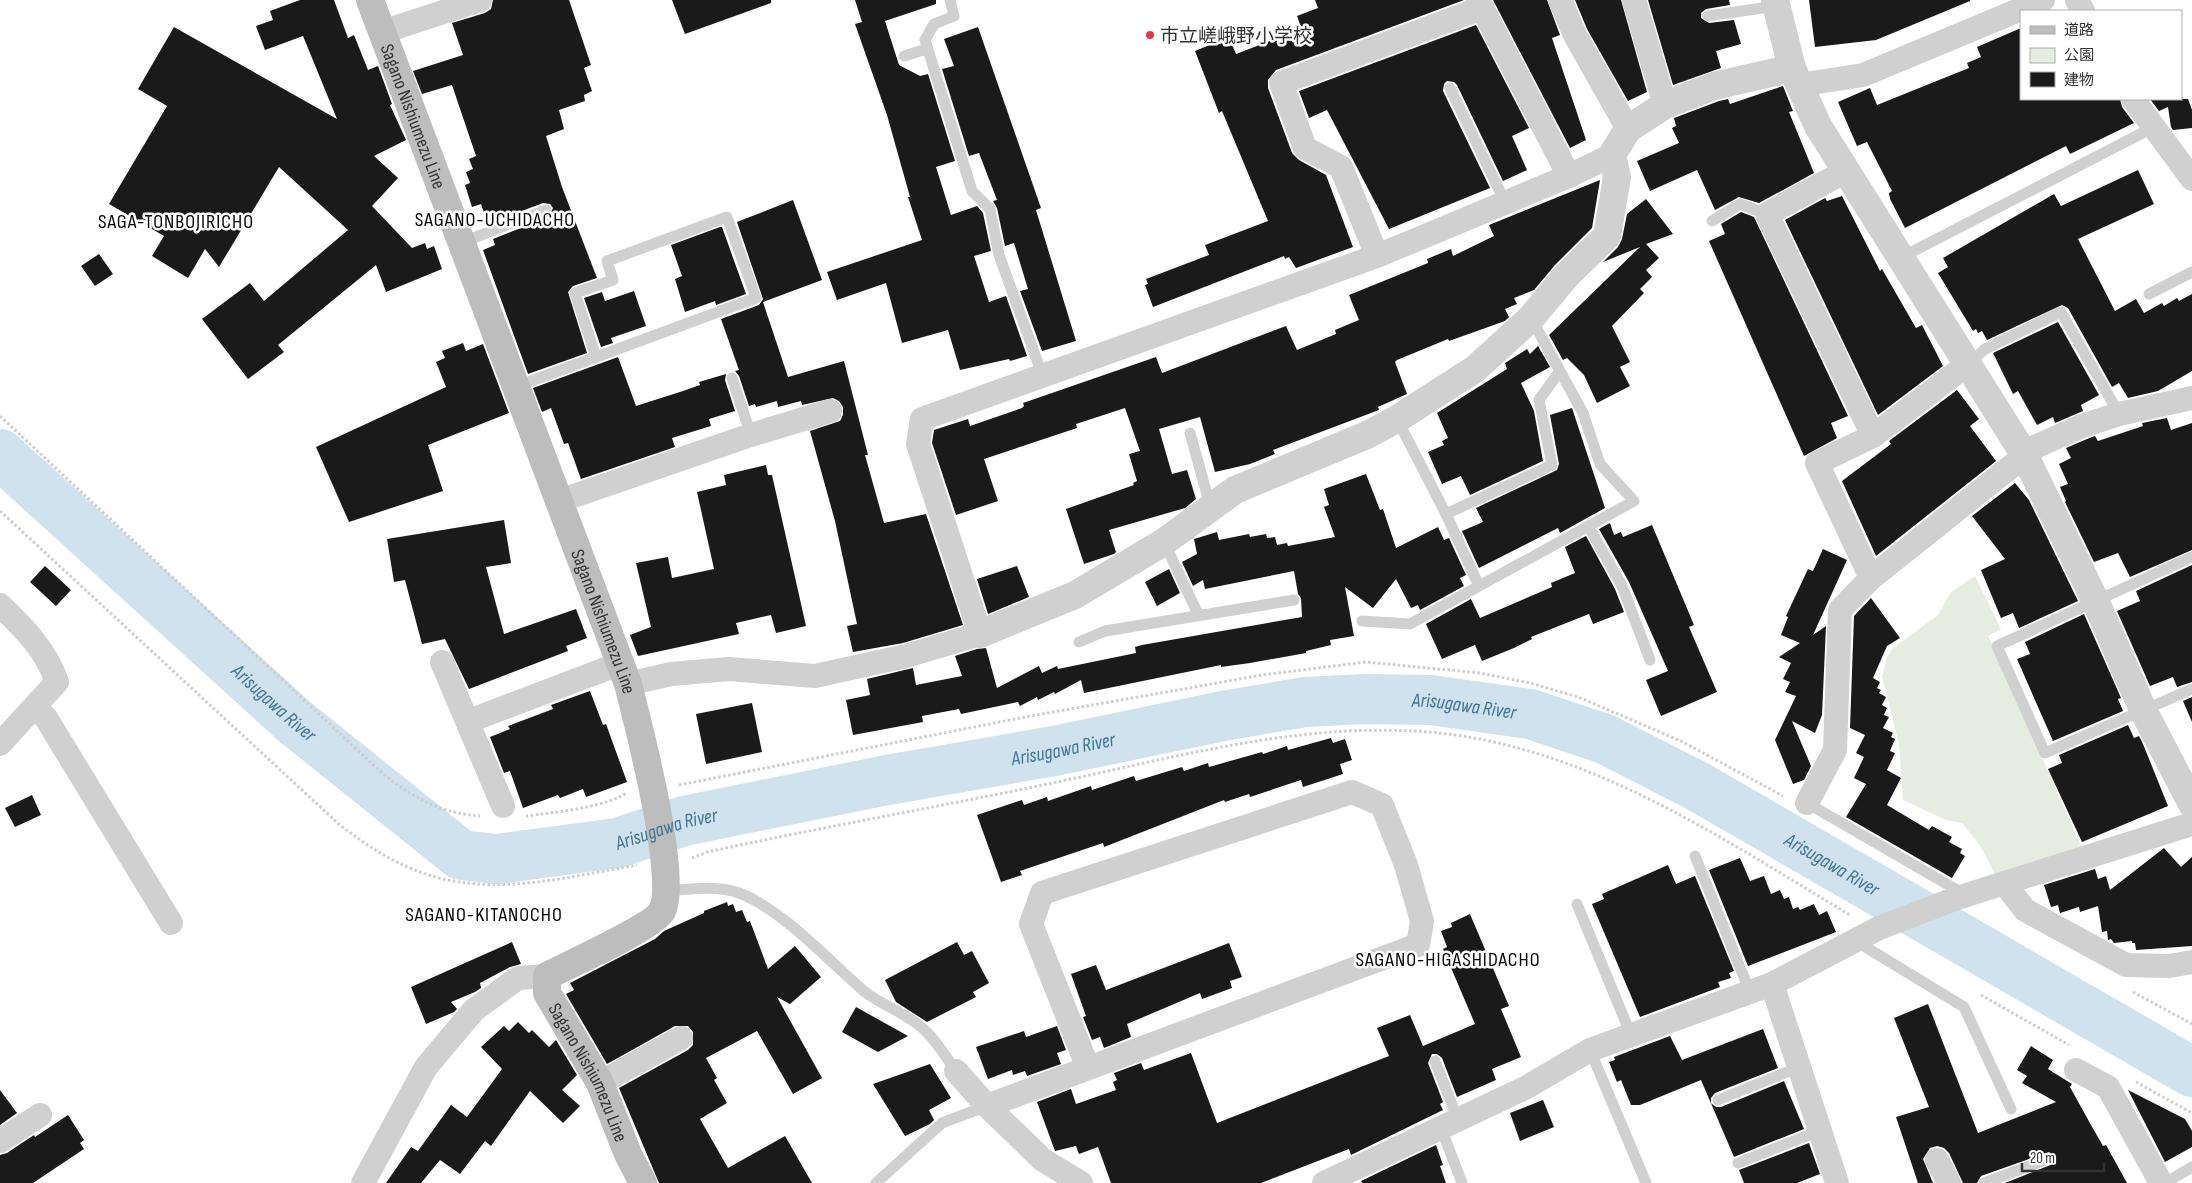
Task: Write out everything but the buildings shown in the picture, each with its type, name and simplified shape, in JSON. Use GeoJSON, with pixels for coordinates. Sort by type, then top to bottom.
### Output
{"type":"FeatureCollection","features":[{"type":"Feature","properties":{"kind":"main road","name":"Sagano Nishiumezu Line"},"geometry":{"type":"LineString","coordinates":[[370,0],[463,242],[515,387],[624,674],[652,784],[668,891]]}},
{"type":"Feature","properties":{"kind":"main road"},"geometry":{"type":"LineString","coordinates":[[547,976],[631,934],[662,912],[668,891]]}},
{"type":"Feature","properties":{"kind":"main road","name":"Sagano Nishiumezu Line"},"geometry":{"type":"LineString","coordinates":[[547,976],[547,993],[600,1083],[628,1154],[644,1183]]}},
{"type":"Feature","properties":{"kind":"street"},"geometry":{"type":"LineString","coordinates":[[382,32],[480,0]]}},
{"type":"Feature","properties":{"kind":"street"},"geometry":{"type":"LineString","coordinates":[[1560,0],[1589,61],[1628,129]]}},
{"type":"Feature","properties":{"kind":"street"},"geometry":{"type":"LineString","coordinates":[[1634,0],[1665,105]]}},
{"type":"Feature","properties":{"kind":"street"},"geometry":{"type":"LineString","coordinates":[[980,634],[918,444],[922,418],[1043,377],[1377,256],[1570,176],[1612,155],[1628,129],[1665,105],[1714,86],[1796,76],[1863,75],[2043,0]]}},
{"type":"Feature","properties":{"kind":"street"},"geometry":{"type":"LineString","coordinates":[[1776,3],[1796,76],[1818,126],[2024,454],[2095,600],[2143,710],[2192,804]]}},
{"type":"Feature","properties":{"kind":"street"},"geometry":{"type":"LineString","coordinates":[[1377,256],[1341,167],[1305,148],[1281,83],[1480,4],[1570,176]]}},
{"type":"Feature","properties":{"kind":"street"},"geometry":{"type":"LineString","coordinates":[[2134,100],[2188,167]]}},
{"type":"Feature","properties":{"kind":"street"},"geometry":{"type":"LineString","coordinates":[[469,721],[624,674],[671,674],[729,669],[815,676],[906,656],[980,634],[1075,595],[1164,542],[1235,490],[1367,435],[1397,419],[1475,369],[1531,318],[1566,276],[1607,236],[1617,177],[1612,155]]}},
{"type":"Feature","properties":{"kind":"street"},"geometry":{"type":"LineString","coordinates":[[1846,171],[1767,214],[1873,436]]}},
{"type":"Feature","properties":{"kind":"street"},"geometry":{"type":"LineString","coordinates":[[1871,578],[1817,463],[1873,436],[1968,364]]}},
{"type":"Feature","properties":{"kind":"street"},"geometry":{"type":"LineString","coordinates":[[1807,803],[1835,750],[1840,610],[1871,578],[2024,454],[2037,446],[2082,426],[2119,414],[2192,398]]}},
{"type":"Feature","properties":{"kind":"street"},"geometry":{"type":"LineString","coordinates":[[559,501],[751,435],[830,411]]}},
{"type":"Feature","properties":{"kind":"street"},"geometry":{"type":"LineString","coordinates":[[0,604],[36,640],[58,682],[0,744]]}},
{"type":"Feature","properties":{"kind":"street"},"geometry":{"type":"LineString","coordinates":[[442,662],[511,812]]}},
{"type":"Feature","properties":{"kind":"street"},"geometry":{"type":"LineString","coordinates":[[34,707],[46,718],[171,924]]}},
{"type":"Feature","properties":{"kind":"street"},"geometry":{"type":"LineString","coordinates":[[987,1106],[1418,945],[1422,920],[1406,865],[1382,805],[1352,792],[1042,893],[1031,924],[1088,1068]]}},
{"type":"Feature","properties":{"kind":"street"},"geometry":{"type":"LineString","coordinates":[[1335,1181],[1527,1087],[1590,1050],[1761,988],[1867,933],[1962,897],[2192,824]]}},
{"type":"Feature","properties":{"kind":"street"},"geometry":{"type":"LineString","coordinates":[[2004,884],[2026,910],[2126,965],[2169,966],[2192,962]]}},
{"type":"Feature","properties":{"kind":"street"},"geometry":{"type":"LineString","coordinates":[[363,1183],[426,1067],[474,1010],[518,978],[547,976]]}},
{"type":"Feature","properties":{"kind":"street"},"geometry":{"type":"LineString","coordinates":[[1761,988],[1798,1068],[1837,1183]]}},
{"type":"Feature","properties":{"kind":"street"},"geometry":{"type":"LineString","coordinates":[[600,1083],[681,1038]]}},
{"type":"Feature","properties":{"kind":"street"},"geometry":{"type":"LineString","coordinates":[[2077,1060],[2108,1087],[2163,1183]]}},
{"type":"Feature","properties":{"kind":"street"},"geometry":{"type":"LineString","coordinates":[[956,1071],[987,1106],[1043,1160],[1082,1183]]}},
{"type":"Feature","properties":{"kind":"street"},"geometry":{"type":"LineString","coordinates":[[0,1141],[40,1115]]}},
{"type":"Feature","properties":{"kind":"street"},"geometry":{"type":"LineString","coordinates":[[1937,1160],[1949,1183]]}},
{"type":"Feature","properties":{"kind":"lane"},"geometry":{"type":"LineString","coordinates":[[950,0],[954,16],[934,24],[924,40],[972,191],[990,209],[999,255],[1043,377]]}},
{"type":"Feature","properties":{"kind":"lane"},"geometry":{"type":"LineString","coordinates":[[1708,16],[1776,3]]}},
{"type":"Feature","properties":{"kind":"lane"},"geometry":{"type":"LineString","coordinates":[[904,56],[927,49]]}},
{"type":"Feature","properties":{"kind":"lane"},"geometry":{"type":"LineString","coordinates":[[1450,88],[1505,202]]}},
{"type":"Feature","properties":{"kind":"lane"},"geometry":{"type":"LineString","coordinates":[[1902,257],[2154,127]]}},
{"type":"Feature","properties":{"kind":"lane"},"geometry":{"type":"LineString","coordinates":[[1712,221],[1740,204],[1767,214]]}},
{"type":"Feature","properties":{"kind":"lane"},"geometry":{"type":"LineString","coordinates":[[463,242],[546,210]]}},
{"type":"Feature","properties":{"kind":"lane"},"geometry":{"type":"LineString","coordinates":[[515,387],[756,298],[727,216],[607,261],[612,280],[575,293],[596,357]]}},
{"type":"Feature","properties":{"kind":"lane"},"geometry":{"type":"LineString","coordinates":[[2149,294],[2192,272]]}},
{"type":"Feature","properties":{"kind":"lane"},"geometry":{"type":"LineString","coordinates":[[1968,364],[1985,349],[2061,312],[2119,414]]}},
{"type":"Feature","properties":{"kind":"lane"},"geometry":{"type":"LineString","coordinates":[[1362,621],[1410,624],[1634,501],[1600,464],[1582,413],[1531,318]]}},
{"type":"Feature","properties":{"kind":"lane"},"geometry":{"type":"LineString","coordinates":[[1446,514],[1552,466],[1539,400],[1560,372]]}},
{"type":"Feature","properties":{"kind":"lane"},"geometry":{"type":"LineString","coordinates":[[732,378],[751,435]]}},
{"type":"Feature","properties":{"kind":"lane"},"geometry":{"type":"LineString","coordinates":[[1397,419],[1446,514],[1479,586]]}},
{"type":"Feature","properties":{"kind":"lane"},"geometry":{"type":"LineString","coordinates":[[1190,433],[1211,509]]}},
{"type":"Feature","properties":{"kind":"lane"},"geometry":{"type":"LineString","coordinates":[[1589,527],[1622,586],[1650,660]]}},
{"type":"Feature","properties":{"kind":"lane"},"geometry":{"type":"LineString","coordinates":[[1164,542],[1198,614]]}},
{"type":"Feature","properties":{"kind":"lane"},"geometry":{"type":"LineString","coordinates":[[2192,558],[2095,600],[1997,646],[2044,753],[2192,689]]}},
{"type":"Feature","properties":{"kind":"lane"},"geometry":{"type":"LineString","coordinates":[[1079,642],[1105,631],[1198,614],[1294,600]]}},
{"type":"Feature","properties":{"kind":"lane"},"geometry":{"type":"LineString","coordinates":[[1807,803],[1962,897]]}},
{"type":"Feature","properties":{"kind":"lane"},"geometry":{"type":"LineString","coordinates":[[1695,856],[1761,988]]}},
{"type":"Feature","properties":{"kind":"lane"},"geometry":{"type":"LineString","coordinates":[[668,891],[720,888],[739,893],[768,909],[832,960],[871,996],[899,1011],[922,1027],[956,1071]]}},
{"type":"Feature","properties":{"kind":"lane"},"geometry":{"type":"LineString","coordinates":[[1577,904],[1631,1035]]}},
{"type":"Feature","properties":{"kind":"lane"},"geometry":{"type":"LineString","coordinates":[[1867,933],[1964,1007],[2011,1109]]}},
{"type":"Feature","properties":{"kind":"lane"},"geometry":{"type":"LineString","coordinates":[[1590,1050],[1646,1183]]}},
{"type":"Feature","properties":{"kind":"lane"},"geometry":{"type":"LineString","coordinates":[[1436,1061],[1462,1183]]}},
{"type":"Feature","properties":{"kind":"lane"},"geometry":{"type":"LineString","coordinates":[[1718,1100],[1798,1068]]}},
{"type":"Feature","properties":{"kind":"lane"},"geometry":{"type":"LineString","coordinates":[[876,1183],[942,1123],[987,1106]]}},
{"type":"Feature","properties":{"kind":"lane"},"geometry":{"type":"LineString","coordinates":[[1738,1162],[1819,1131]]}},
{"type":"Feature","properties":{"kind":"lane"},"geometry":{"type":"LineString","coordinates":[[1984,1183],[2048,1159]]}},
{"type":"Feature","properties":{"kind":"lane"},"geometry":{"type":"LineString","coordinates":[[2163,1183],[2192,1167]]}},
{"type":"Feature","properties":{"kind":"path"},"geometry":{"type":"LineString","coordinates":[[0,416],[381,772],[409,794],[418,798],[443,809],[483,817]]}},
{"type":"Feature","properties":{"kind":"path"},"geometry":{"type":"LineString","coordinates":[[0,511],[341,826],[373,849],[443,880],[478,885],[511,885],[663,861],[1241,744],[1351,729],[1424,732],[1488,740],[1537,754],[1598,775],[1674,810],[1861,921],[1867,933]]}},
{"type":"Feature","properties":{"kind":"path"},"geometry":{"type":"LineString","coordinates":[[511,812],[594,804],[621,797],[666,779],[678,785],[1025,717],[1262,675],[1366,662],[1480,673],[1530,683],[1578,698],[1681,741],[1782,795],[1807,803]]}},
{"type":"Feature","properties":{"kind":"path"},"geometry":{"type":"LineString","coordinates":[[1974,991],[2077,1060]]}},
{"type":"Feature","properties":{"kind":"path"},"geometry":{"type":"LineString","coordinates":[[2130,1078],[2192,1113]]}},
{"type":"Feature","properties":{"kind":"green space"},"geometry":{"type":"Polygon","coordinates":[[[1975,576],[2001,629],[1988,636],[2082,848],[1996,876],[1981,847],[1962,823],[1946,820],[1903,800],[1899,744],[1882,677],[1887,657],[1892,649],[1938,615],[1951,592],[1975,576]]]}},
{"type":"Feature","properties":{"kind":"waterway","name":"Arisugawa River"},"geometry":{"type":"LineString","coordinates":[[0,454],[295,722],[461,855],[496,859],[617,843],[684,821],[887,780],[1054,751],[1223,716],[1305,702],[1364,699],[1431,700],[1530,714],[1605,739],[1697,786],[2192,1072]]}},
{"type":"Feature","properties":{"kind":"place","name":"市立嵯峨野小学校"},"geometry":{"type":"Point","coordinates":[1150,35]}},
{"type":"Feature","properties":{"kind":"district","name":"SAGANO-UCHIDACHO"},"geometry":{"type":"Point","coordinates":[495,219]}},
{"type":"Feature","properties":{"kind":"district","name":"SAGA-TONBOJIRICHO"},"geometry":{"type":"Point","coordinates":[176,221]}},
{"type":"Feature","properties":{"kind":"district","name":"SAGANO-KITANOCHO"},"geometry":{"type":"Point","coordinates":[484,914]}},
{"type":"Feature","properties":{"kind":"district","name":"SAGANO-HIGASHIDACHO"},"geometry":{"type":"Point","coordinates":[1448,959]}}]}
